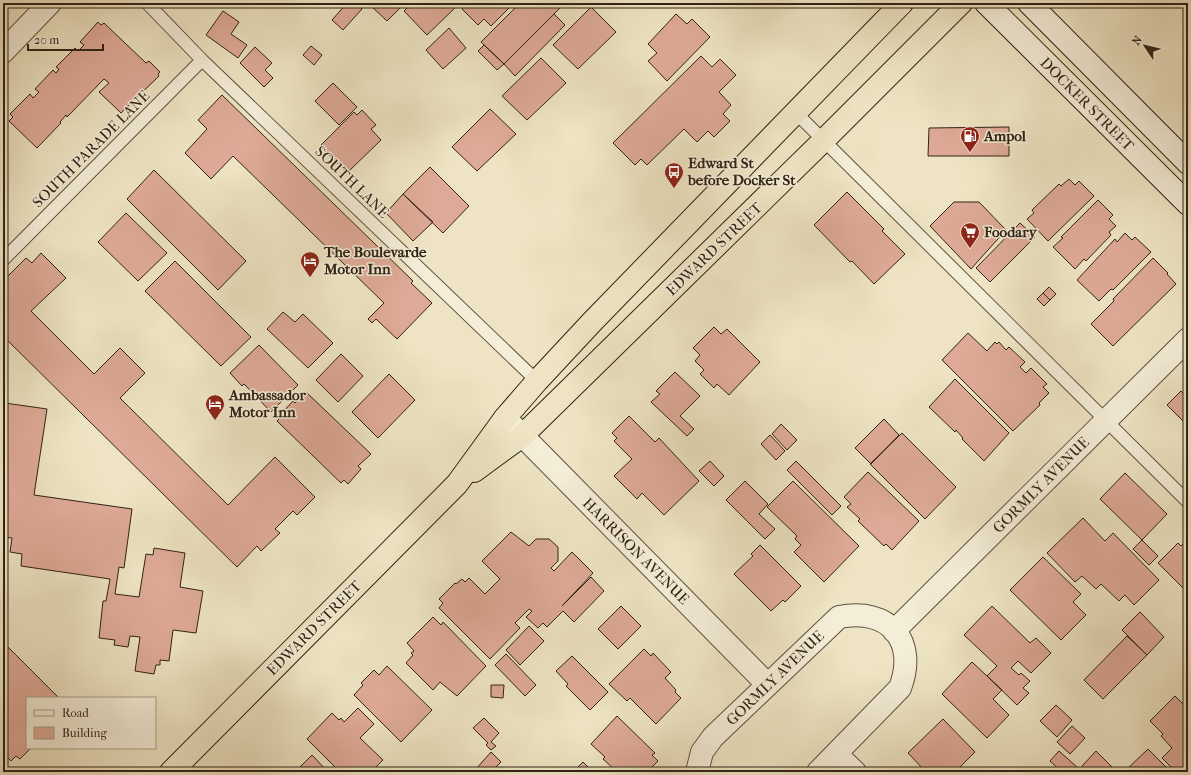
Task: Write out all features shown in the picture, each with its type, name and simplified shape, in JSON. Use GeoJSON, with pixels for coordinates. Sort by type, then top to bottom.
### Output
{"type":"FeatureCollection","features":[{"type":"Feature","properties":{"kind":"highway","name":"EDWARD STREET"},"geometry":{"type":"LineString","coordinates":[[457,484],[505,418],[537,381],[592,322],[902,3]]}},
{"type":"Feature","properties":{"kind":"highway","name":"EDWARD STREET"},"geometry":{"type":"LineString","coordinates":[[171,772],[457,484],[522,436],[824,140],[961,3]]}},
{"type":"Feature","properties":{"kind":"street"},"geometry":{"type":"LineString","coordinates":[[3,52],[50,3]]}},
{"type":"Feature","properties":{"kind":"street","name":"DOCKER STREET"},"geometry":{"type":"LineString","coordinates":[[986,3],[1188,204]]}},
{"type":"Feature","properties":{"kind":"street","name":"DOCKER STREET"},"geometry":{"type":"LineString","coordinates":[[1029,3],[1188,163]]}},
{"type":"Feature","properties":{"kind":"street","name":"GORMLY AVENUE"},"geometry":{"type":"LineString","coordinates":[[894,631],[1188,339]]}},
{"type":"Feature","properties":{"kind":"street","name":"HARRISON AVENUE"},"geometry":{"type":"LineString","coordinates":[[505,418],[767,684]]}},
{"type":"Feature","properties":{"kind":"street","name":"GORMLY AVENUE"},"geometry":{"type":"LineString","coordinates":[[697,772],[702,752],[714,737],[767,684],[839,617],[855,614],[872,616],[888,624],[900,639],[906,655],[906,672],[900,688],[818,772]]}},
{"type":"Feature","properties":{"kind":"street"},"geometry":{"type":"LineString","coordinates":[[836,754],[855,772]]}},
{"type":"Feature","properties":{"kind":"lane","name":"SOUTH LANE"},"geometry":{"type":"LineString","coordinates":[[147,3],[202,60],[537,381]]}},
{"type":"Feature","properties":{"kind":"lane","name":"SOUTH PARADE LANE"},"geometry":{"type":"LineString","coordinates":[[3,260],[202,60]]}},
{"type":"Feature","properties":{"kind":"lane"},"geometry":{"type":"LineString","coordinates":[[796,113],[1188,502]]}},
{"type":"Feature","properties":{"kind":"building"},"geometry":{"type":"Polygon","coordinates":[[[347,3],[356,3],[362,9],[343,30],[332,20],[347,3]]]}},
{"type":"Feature","properties":{"kind":"building"},"geometry":{"type":"Polygon","coordinates":[[[368,3],[405,3],[387,21],[368,3]]]}},
{"type":"Feature","properties":{"kind":"building"},"geometry":{"type":"Polygon","coordinates":[[[412,3],[460,3],[427,35],[404,11],[412,3]]]}},
{"type":"Feature","properties":{"kind":"building"},"geometry":{"type":"Polygon","coordinates":[[[468,3],[514,3],[491,26],[484,19],[478,25],[462,9],[468,3]]]}},
{"type":"Feature","properties":{"kind":"building"},"geometry":{"type":"Polygon","coordinates":[[[520,3],[562,3],[563,5],[504,64],[481,42],[520,3]]]}},
{"type":"Feature","properties":{"kind":"building"},"geometry":{"type":"Polygon","coordinates":[[[591,7],[616,32],[578,69],[553,45],[591,7]]]}},
{"type":"Feature","properties":{"kind":"building"},"geometry":{"type":"Polygon","coordinates":[[[223,11],[239,22],[231,34],[247,45],[238,58],[206,35],[223,11]]]}},
{"type":"Feature","properties":{"kind":"building"},"geometry":{"type":"Polygon","coordinates":[[[554,14],[565,25],[515,76],[504,64],[554,14]]]}},
{"type":"Feature","properties":{"kind":"building"},"geometry":{"type":"Polygon","coordinates":[[[676,14],[687,24],[692,19],[710,37],[667,81],[648,61],[657,53],[648,44],[676,14]]]}},
{"type":"Feature","properties":{"kind":"building"},"geometry":{"type":"Polygon","coordinates":[[[98,22],[101,25],[104,23],[146,63],[149,61],[160,72],[158,74],[159,76],[121,113],[99,92],[109,83],[104,79],[67,117],[66,115],[60,122],[61,123],[37,148],[9,121],[13,117],[10,114],[30,94],[33,98],[39,92],[35,89],[53,70],[56,73],[59,69],[56,67],[75,48],[78,51],[84,45],[80,42],[98,22]]]}},
{"type":"Feature","properties":{"kind":"building"},"geometry":{"type":"Polygon","coordinates":[[[449,28],[466,48],[443,69],[426,50],[449,28]]]}},
{"type":"Feature","properties":{"kind":"building"},"geometry":{"type":"Polygon","coordinates":[[[484,45],[504,64],[497,70],[478,51],[484,45]]]}},
{"type":"Feature","properties":{"kind":"building"},"geometry":{"type":"Polygon","coordinates":[[[311,46],[322,55],[314,65],[303,55],[311,46]]]}},
{"type":"Feature","properties":{"kind":"building"},"geometry":{"type":"Polygon","coordinates":[[[255,47],[272,63],[265,70],[273,78],[264,87],[240,63],[255,47]]]}},
{"type":"Feature","properties":{"kind":"building"},"geometry":{"type":"Polygon","coordinates":[[[701,56],[712,67],[720,59],[736,75],[719,92],[731,105],[723,114],[730,121],[714,137],[708,131],[697,142],[684,129],[647,165],[641,159],[635,165],[613,143],[701,56]]]}},
{"type":"Feature","properties":{"kind":"building"},"geometry":{"type":"Polygon","coordinates":[[[541,58],[566,83],[527,120],[502,96],[541,58]]]}},
{"type":"Feature","properties":{"kind":"building"},"geometry":{"type":"Polygon","coordinates":[[[333,83],[357,107],[339,125],[315,101],[333,83]]]}},
{"type":"Feature","properties":{"kind":"building"},"geometry":{"type":"Polygon","coordinates":[[[222,95],[413,281],[411,283],[432,303],[397,339],[376,319],[372,323],[368,319],[384,303],[233,156],[211,179],[185,153],[207,129],[198,120],[222,95]]]}},
{"type":"Feature","properties":{"kind":"building"},"geometry":{"type":"Polygon","coordinates":[[[490,109],[516,134],[477,171],[452,147],[490,109]]]}},
{"type":"Feature","properties":{"kind":"building"},"geometry":{"type":"Polygon","coordinates":[[[362,110],[376,125],[371,129],[381,140],[347,173],[320,146],[354,112],[357,115],[362,110]]]}},
{"type":"Feature","properties":{"kind":"building"},"geometry":{"type":"Polygon","coordinates":[[[1009,127],[1009,156],[928,156],[929,128],[1009,127]]]}},
{"type":"Feature","properties":{"kind":"building"},"geometry":{"type":"Polygon","coordinates":[[[430,167],[469,206],[443,233],[403,194],[430,167]]]}},
{"type":"Feature","properties":{"kind":"building"},"geometry":{"type":"Polygon","coordinates":[[[154,170],[246,261],[218,290],[127,199],[154,170]]]}},
{"type":"Feature","properties":{"kind":"building"},"geometry":{"type":"Polygon","coordinates":[[[1069,179],[1075,185],[1079,181],[1094,196],[1048,241],[1027,219],[1034,213],[1032,210],[1059,184],[1061,186],[1069,179]]]}},
{"type":"Feature","properties":{"kind":"building"},"geometry":{"type":"Polygon","coordinates":[[[847,192],[884,229],[882,231],[905,254],[874,284],[814,225],[847,192]]]}},
{"type":"Feature","properties":{"kind":"building"},"geometry":{"type":"Polygon","coordinates":[[[403,194],[433,222],[413,241],[386,213],[403,194]]]}},
{"type":"Feature","properties":{"kind":"building"},"geometry":{"type":"Polygon","coordinates":[[[1098,200],[1113,215],[1109,219],[1116,226],[1109,232],[1111,235],[1086,261],[1084,259],[1075,269],[1053,247],[1098,200]]]}},
{"type":"Feature","properties":{"kind":"building","name":"Foodary"},"geometry":{"type":"Polygon","coordinates":[[[954,202],[979,202],[1006,230],[971,269],[930,226],[954,202]]]}},
{"type":"Feature","properties":{"kind":"building"},"geometry":{"type":"Polygon","coordinates":[[[126,213],[167,253],[138,281],[98,242],[126,213]]]}},
{"type":"Feature","properties":{"kind":"building"},"geometry":{"type":"Polygon","coordinates":[[[1020,223],[1035,237],[990,282],[976,268],[1020,223]]]}},
{"type":"Feature","properties":{"kind":"building"},"geometry":{"type":"Polygon","coordinates":[[[1125,233],[1132,240],[1135,237],[1151,252],[1113,290],[1111,289],[1099,301],[1077,280],[1115,239],[1117,242],[1125,233]]]}},
{"type":"Feature","properties":{"kind":"building"},"geometry":{"type":"Polygon","coordinates":[[[41,253],[66,278],[31,311],[94,374],[120,348],[145,373],[120,398],[228,505],[275,457],[315,497],[297,515],[293,511],[275,529],[280,533],[261,551],[257,546],[237,567],[3,336],[3,281],[26,258],[32,263],[41,253]]]}},
{"type":"Feature","properties":{"kind":"building"},"geometry":{"type":"Polygon","coordinates":[[[1153,258],[1168,273],[1167,274],[1176,284],[1113,346],[1091,324],[1153,258]]]}},
{"type":"Feature","properties":{"kind":"building"},"geometry":{"type":"Polygon","coordinates":[[[175,261],[251,337],[221,366],[145,291],[175,261]]]}},
{"type":"Feature","properties":{"kind":"building"},"geometry":{"type":"Polygon","coordinates":[[[1049,287],[1056,294],[1050,300],[1043,293],[1049,287]]]}},
{"type":"Feature","properties":{"kind":"building"},"geometry":{"type":"Polygon","coordinates":[[[1043,293],[1050,300],[1044,306],[1037,299],[1043,293]]]}},
{"type":"Feature","properties":{"kind":"building"},"geometry":{"type":"Polygon","coordinates":[[[283,312],[295,322],[303,314],[333,343],[308,368],[267,329],[283,312]]]}},
{"type":"Feature","properties":{"kind":"building"},"geometry":{"type":"Polygon","coordinates":[[[714,327],[721,334],[727,329],[760,362],[729,395],[717,384],[714,388],[700,374],[704,370],[695,361],[700,355],[693,348],[714,327]]]}},
{"type":"Feature","properties":{"kind":"building"},"geometry":{"type":"Polygon","coordinates":[[[968,333],[987,351],[995,342],[997,344],[999,342],[1006,350],[1009,347],[1025,362],[1020,367],[1026,373],[1031,368],[1047,384],[1043,387],[1049,393],[1039,403],[1040,405],[1013,431],[942,360],[968,333]]]}},
{"type":"Feature","properties":{"kind":"building"},"geometry":{"type":"Polygon","coordinates":[[[259,345],[298,385],[271,412],[244,384],[242,386],[230,373],[259,345]]]}},
{"type":"Feature","properties":{"kind":"building"},"geometry":{"type":"Polygon","coordinates":[[[341,354],[363,376],[338,402],[316,380],[341,354]]]}},
{"type":"Feature","properties":{"kind":"building"},"geometry":{"type":"Polygon","coordinates":[[[675,372],[700,396],[680,416],[694,429],[687,436],[651,402],[660,394],[656,391],[675,372]]]}},
{"type":"Feature","properties":{"kind":"building"},"geometry":{"type":"Polygon","coordinates":[[[389,374],[415,400],[378,438],[352,412],[389,374]]]}},
{"type":"Feature","properties":{"kind":"building"},"geometry":{"type":"Polygon","coordinates":[[[955,379],[1009,433],[984,461],[962,439],[963,438],[956,430],[955,432],[929,407],[955,379]]]}},
{"type":"Feature","properties":{"kind":"building"},"geometry":{"type":"Polygon","coordinates":[[[1181,391],[1188,398],[1188,426],[1167,405],[1181,391]]]}},
{"type":"Feature","properties":{"kind":"building"},"geometry":{"type":"Polygon","coordinates":[[[306,392],[371,454],[358,466],[361,469],[348,484],[344,480],[341,483],[277,421],[282,416],[280,415],[293,401],[295,403],[306,392]]]}},
{"type":"Feature","properties":{"kind":"building"},"geometry":{"type":"Polygon","coordinates":[[[5,403],[47,409],[34,495],[132,509],[124,568],[119,567],[115,594],[139,597],[146,554],[153,555],[154,548],[185,553],[180,587],[203,591],[196,633],[173,630],[169,661],[160,660],[160,665],[156,665],[154,674],[135,671],[140,637],[130,636],[128,647],[114,645],[115,640],[99,638],[103,601],[106,601],[110,579],[21,566],[22,554],[10,552],[12,538],[3,537],[3,415],[5,403]]]}},
{"type":"Feature","properties":{"kind":"building"},"geometry":{"type":"Polygon","coordinates":[[[629,416],[655,442],[659,438],[699,481],[664,515],[642,493],[637,499],[614,476],[632,459],[614,441],[617,438],[612,433],[629,416]]]}},
{"type":"Feature","properties":{"kind":"building"},"geometry":{"type":"Polygon","coordinates":[[[884,419],[899,435],[871,464],[855,448],[884,419]]]}},
{"type":"Feature","properties":{"kind":"building"},"geometry":{"type":"Polygon","coordinates":[[[781,424],[797,440],[787,450],[772,434],[781,424]]]}},
{"type":"Feature","properties":{"kind":"building"},"geometry":{"type":"Polygon","coordinates":[[[902,433],[956,487],[925,519],[870,464],[902,433]]]}},
{"type":"Feature","properties":{"kind":"building"},"geometry":{"type":"Polygon","coordinates":[[[770,435],[785,451],[776,460],[761,444],[770,435]]]}},
{"type":"Feature","properties":{"kind":"building"},"geometry":{"type":"Polygon","coordinates":[[[710,461],[724,476],[714,486],[699,471],[710,461]]]}},
{"type":"Feature","properties":{"kind":"building"},"geometry":{"type":"Polygon","coordinates":[[[796,461],[841,506],[832,515],[787,470],[796,461]]]}},
{"type":"Feature","properties":{"kind":"building"},"geometry":{"type":"Polygon","coordinates":[[[868,472],[919,521],[892,550],[886,544],[884,546],[858,521],[860,519],[847,507],[851,504],[844,497],[868,472]]]}},
{"type":"Feature","properties":{"kind":"building"},"geometry":{"type":"Polygon","coordinates":[[[1125,473],[1167,514],[1142,540],[1100,499],[1125,473]]]}},
{"type":"Feature","properties":{"kind":"building"},"geometry":{"type":"Polygon","coordinates":[[[745,481],[768,504],[759,514],[775,529],[765,539],[726,500],[745,481]]]}},
{"type":"Feature","properties":{"kind":"building"},"geometry":{"type":"Polygon","coordinates":[[[793,481],[859,546],[824,582],[794,552],[801,545],[795,539],[797,536],[767,507],[793,481]]]}},
{"type":"Feature","properties":{"kind":"building"},"geometry":{"type":"Polygon","coordinates":[[[1083,518],[1105,541],[1113,533],[1159,580],[1134,605],[1125,595],[1119,601],[1101,584],[1096,589],[1082,576],[1075,582],[1047,553],[1083,518]]]}},
{"type":"Feature","properties":{"kind":"building"},"geometry":{"type":"Polygon","coordinates":[[[511,532],[529,546],[536,539],[549,539],[558,547],[558,561],[551,568],[554,571],[572,552],[593,573],[562,606],[591,577],[604,591],[574,622],[563,611],[547,627],[543,623],[538,628],[526,617],[532,611],[529,609],[515,623],[520,628],[490,659],[439,608],[443,603],[439,599],[455,583],[456,584],[462,579],[465,582],[469,578],[485,594],[500,579],[482,561],[511,532]]]}},
{"type":"Feature","properties":{"kind":"building"},"geometry":{"type":"Polygon","coordinates":[[[1188,539],[1188,593],[1158,563],[1178,543],[1181,546],[1188,539]]]}},
{"type":"Feature","properties":{"kind":"building"},"geometry":{"type":"Polygon","coordinates":[[[1142,540],[1158,556],[1149,565],[1133,549],[1142,540]]]}},
{"type":"Feature","properties":{"kind":"building"},"geometry":{"type":"Polygon","coordinates":[[[760,545],[801,586],[785,602],[783,600],[771,611],[734,574],[753,556],[751,554],[760,545]]]}},
{"type":"Feature","properties":{"kind":"building"},"geometry":{"type":"Polygon","coordinates":[[[1043,557],[1081,594],[1073,602],[1086,615],[1061,640],[1010,590],[1043,557]]]}},
{"type":"Feature","properties":{"kind":"building"},"geometry":{"type":"Polygon","coordinates":[[[621,606],[641,626],[618,649],[598,629],[621,606]]]}},
{"type":"Feature","properties":{"kind":"building"},"geometry":{"type":"Polygon","coordinates":[[[992,606],[1030,643],[1036,638],[1051,653],[1031,673],[1018,661],[1011,668],[1019,675],[1021,673],[1030,681],[1023,688],[1029,693],[1017,705],[987,676],[997,666],[964,635],[992,606]]]}},
{"type":"Feature","properties":{"kind":"building"},"geometry":{"type":"Polygon","coordinates":[[[1140,612],[1164,637],[1147,655],[1122,630],[1140,612]]]}},
{"type":"Feature","properties":{"kind":"building"},"geometry":{"type":"Polygon","coordinates":[[[433,617],[441,625],[443,622],[486,666],[457,696],[440,682],[433,690],[406,663],[413,655],[411,653],[414,651],[407,643],[433,617]]]}},
{"type":"Feature","properties":{"kind":"building"},"geometry":{"type":"Polygon","coordinates":[[[529,626],[544,641],[520,665],[506,650],[529,626]]]}},
{"type":"Feature","properties":{"kind":"building"},"geometry":{"type":"Polygon","coordinates":[[[1127,636],[1147,655],[1103,699],[1084,680],[1127,636]]]}},
{"type":"Feature","properties":{"kind":"building"},"geometry":{"type":"Polygon","coordinates":[[[3,642],[58,697],[26,697],[26,749],[30,749],[20,759],[16,756],[11,761],[3,753],[3,642]]]}},
{"type":"Feature","properties":{"kind":"building"},"geometry":{"type":"Polygon","coordinates":[[[644,649],[651,656],[653,653],[671,672],[665,678],[681,698],[656,724],[630,698],[627,701],[609,684],[644,649]]]}},
{"type":"Feature","properties":{"kind":"building"},"geometry":{"type":"Polygon","coordinates":[[[506,654],[536,685],[525,696],[495,665],[506,654]]]}},
{"type":"Feature","properties":{"kind":"building"},"geometry":{"type":"Polygon","coordinates":[[[572,656],[608,692],[590,710],[566,686],[568,684],[556,671],[572,656]]]}},
{"type":"Feature","properties":{"kind":"building"},"geometry":{"type":"Polygon","coordinates":[[[972,662],[1002,690],[993,699],[1009,715],[987,738],[942,694],[972,662]]]}},
{"type":"Feature","properties":{"kind":"building"},"geometry":{"type":"Polygon","coordinates":[[[387,666],[432,710],[401,742],[354,695],[363,685],[361,683],[374,670],[379,675],[387,666]]]}},
{"type":"Feature","properties":{"kind":"building"},"geometry":{"type":"Polygon","coordinates":[[[491,685],[504,685],[503,698],[491,697],[491,685]]]}},
{"type":"Feature","properties":{"kind":"building"},"geometry":{"type":"Polygon","coordinates":[[[1175,696],[1188,709],[1188,772],[1176,772],[1162,758],[1172,748],[1161,736],[1163,734],[1150,721],[1175,696]]]}},
{"type":"Feature","properties":{"kind":"building"},"geometry":{"type":"Polygon","coordinates":[[[1056,705],[1072,720],[1057,737],[1040,721],[1056,705]]]}},
{"type":"Feature","properties":{"kind":"building"},"geometry":{"type":"Polygon","coordinates":[[[358,708],[374,724],[360,738],[383,760],[371,772],[340,772],[307,739],[332,713],[339,720],[341,718],[344,722],[358,708]]]}},
{"type":"Feature","properties":{"kind":"building"},"geometry":{"type":"Polygon","coordinates":[[[617,716],[655,753],[652,755],[658,761],[647,772],[643,770],[641,772],[613,772],[615,770],[603,759],[605,757],[591,744],[617,716]]]}},
{"type":"Feature","properties":{"kind":"building"},"geometry":{"type":"Polygon","coordinates":[[[484,718],[499,733],[491,742],[496,746],[491,750],[486,745],[488,743],[473,728],[484,718]]]}},
{"type":"Feature","properties":{"kind":"building"},"geometry":{"type":"Polygon","coordinates":[[[943,719],[975,752],[960,767],[965,772],[926,772],[908,753],[943,719]]]}},
{"type":"Feature","properties":{"kind":"building"},"geometry":{"type":"Polygon","coordinates":[[[1072,726],[1085,738],[1070,754],[1057,742],[1072,726]]]}},
{"type":"Feature","properties":{"kind":"building"},"geometry":{"type":"Polygon","coordinates":[[[1148,749],[1171,772],[1124,772],[1148,749]]]}},
{"type":"Feature","properties":{"kind":"building"},"geometry":{"type":"Polygon","coordinates":[[[1059,751],[1078,768],[1074,772],[1062,772],[1050,761],[1059,751]]]}},
{"type":"Feature","properties":{"kind":"building"},"geometry":{"type":"Polygon","coordinates":[[[1096,751],[1113,768],[1110,772],[1089,772],[1082,766],[1096,751]]]}},
{"type":"Feature","properties":{"kind":"building"},"geometry":{"type":"Polygon","coordinates":[[[491,752],[501,762],[491,772],[479,772],[476,769],[491,752]]]}},
{"type":"Feature","properties":{"kind":"building"},"geometry":{"type":"Polygon","coordinates":[[[312,755],[328,772],[295,772],[312,755]]]}},
{"type":"Feature","properties":{"kind":"building"},"geometry":{"type":"Polygon","coordinates":[[[583,762],[593,772],[573,772],[583,762]]]}},
{"type":"Feature","properties":{"kind":"place","name":"Ampol"},"geometry":{"type":"Point","coordinates":[970,153]}},
{"type":"Feature","properties":{"kind":"place","name":"Edward St before Docker St"},"geometry":{"type":"Point","coordinates":[674,189]}},
{"type":"Feature","properties":{"kind":"place","name":"Foodary"},"geometry":{"type":"Point","coordinates":[970,249]}},
{"type":"Feature","properties":{"kind":"place","name":"The Boulevarde Motor Inn"},"geometry":{"type":"Point","coordinates":[310,278]}},
{"type":"Feature","properties":{"kind":"place","name":"Ambassador Motor Inn"},"geometry":{"type":"Point","coordinates":[215,421]}}]}
